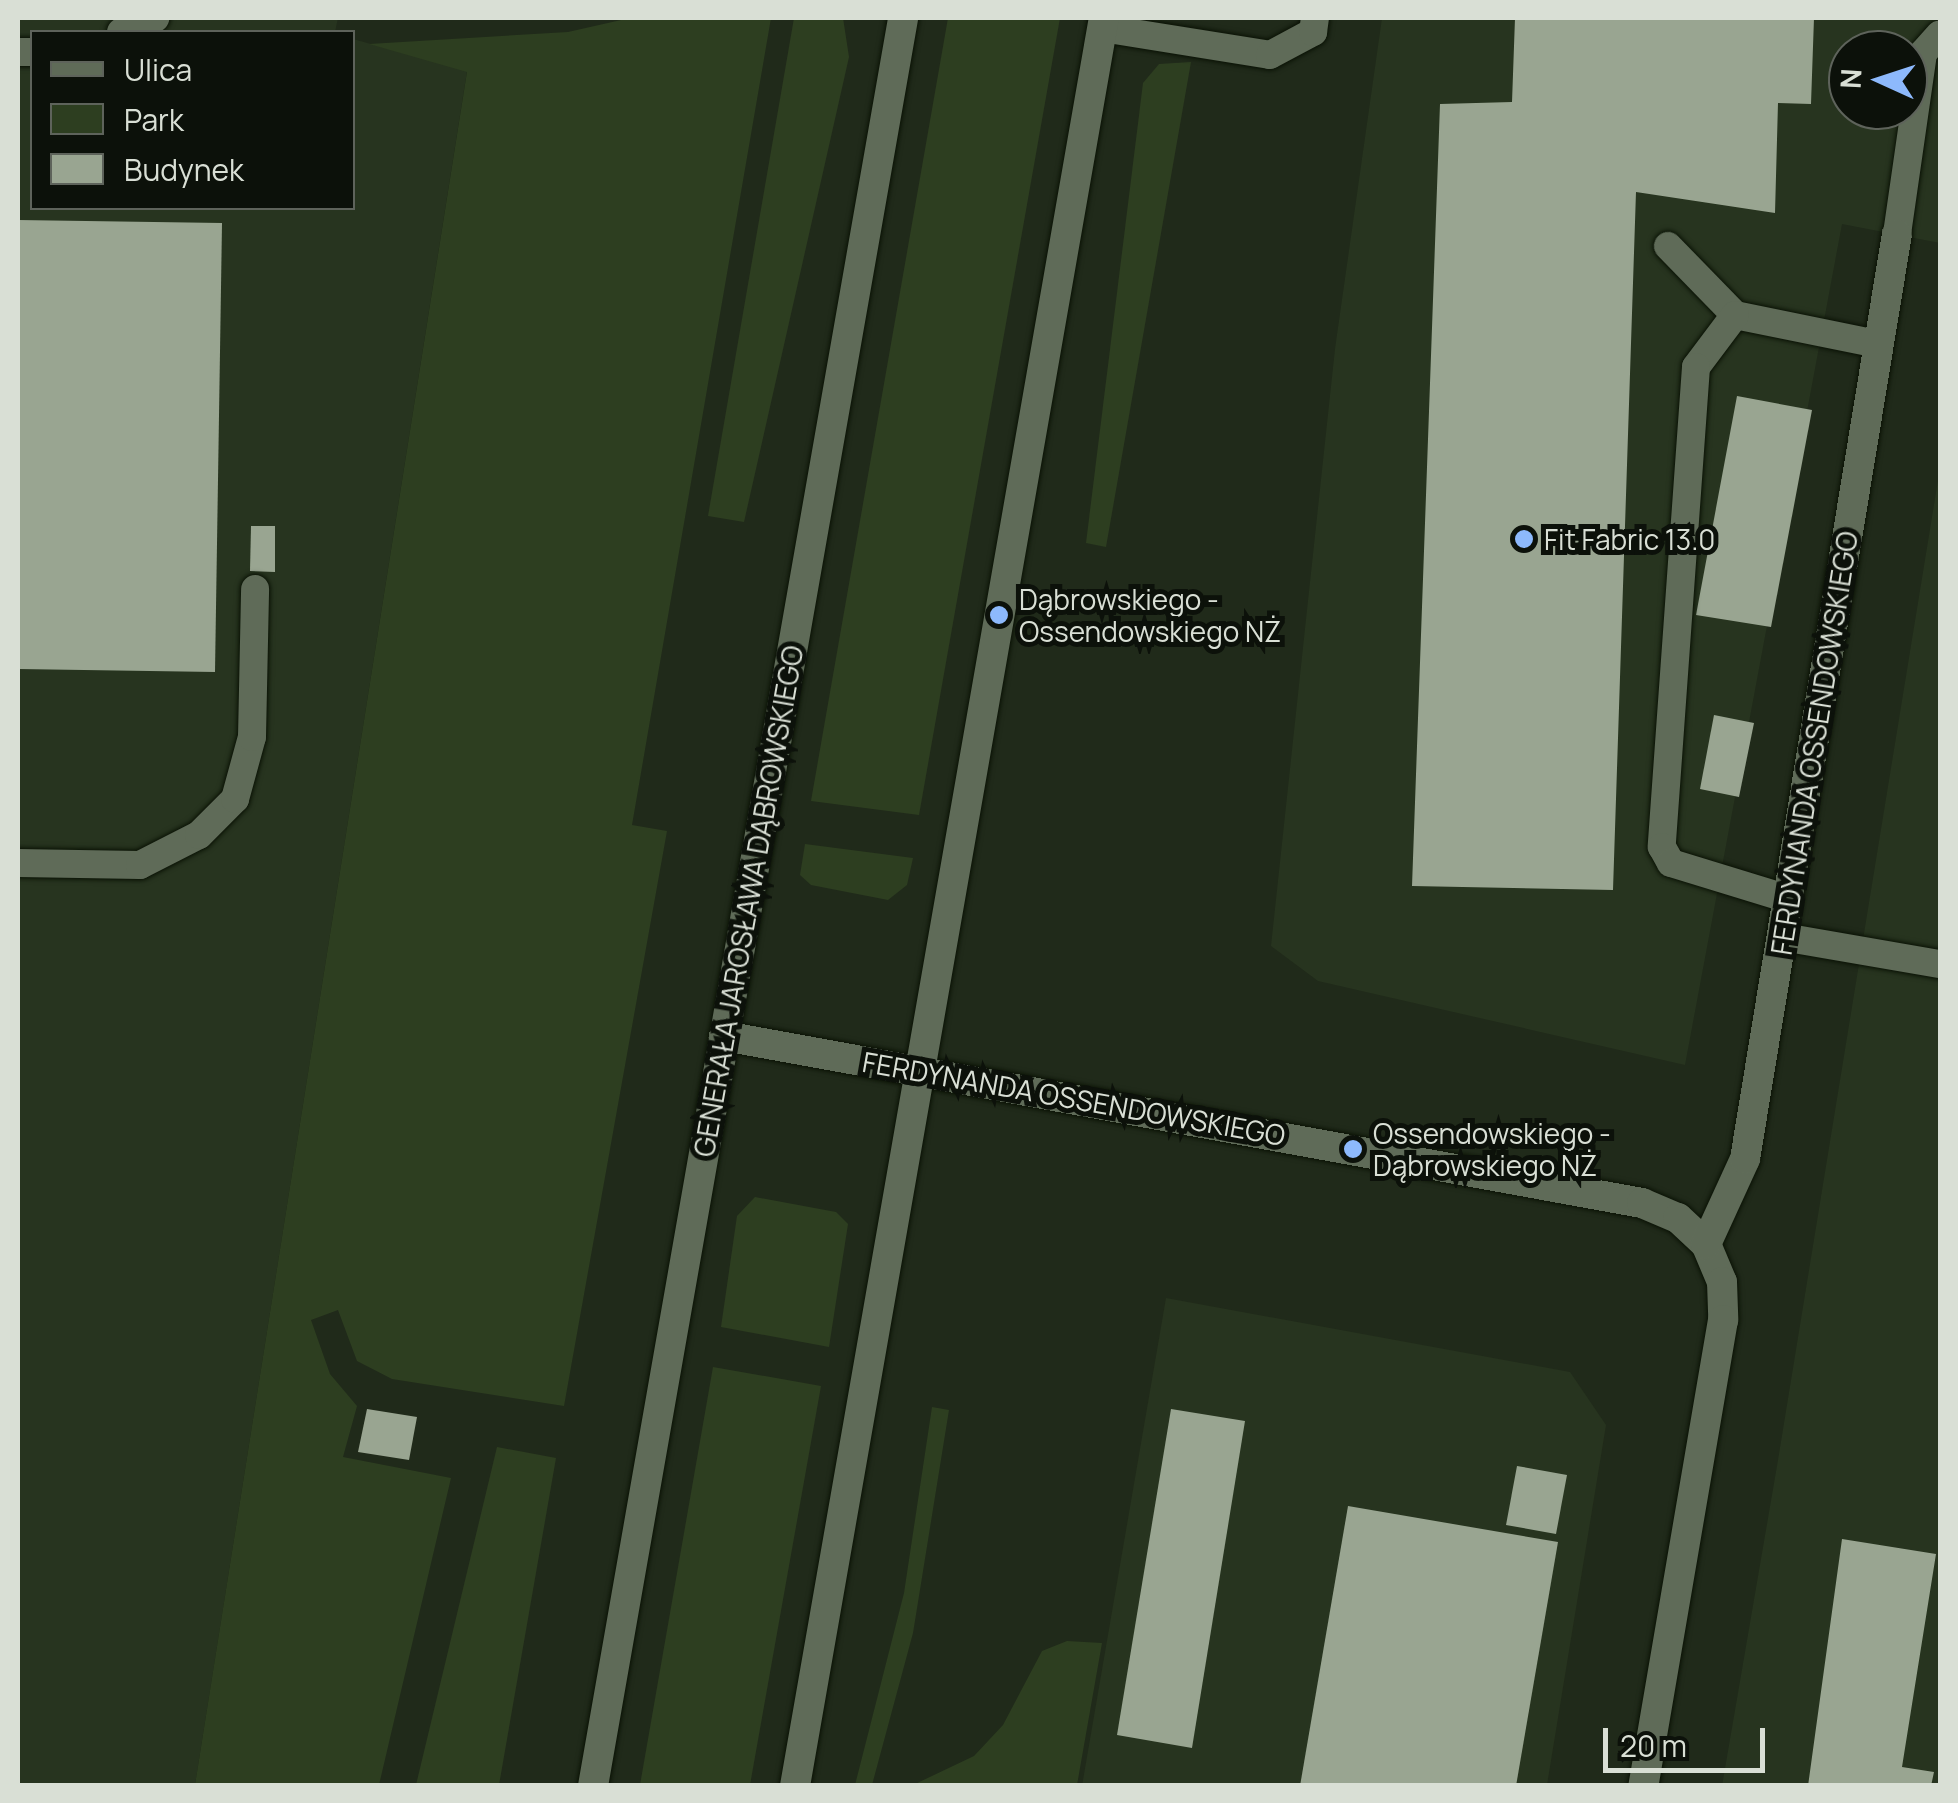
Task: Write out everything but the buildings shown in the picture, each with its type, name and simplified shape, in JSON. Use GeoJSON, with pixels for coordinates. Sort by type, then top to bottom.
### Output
{"type":"FeatureCollection","features":[{"type":"Feature","properties":{"kind":"main road","name":"GENERAŁA JAROSŁAWA DĄBROWSKIEGO"},"geometry":{"type":"LineString","coordinates":[[594,1786],[903,18]]}},
{"type":"Feature","properties":{"kind":"main road"},"geometry":{"type":"LineString","coordinates":[[795,1786],[1103,23]]}},
{"type":"Feature","properties":{"kind":"main road","name":"FERDYNANDA OSSENDOWSKIEGO"},"geometry":{"type":"LineString","coordinates":[[724,1036],[1642,1203],[1706,1244],[1745,1159],[1897,234]]}},
{"type":"Feature","properties":{"kind":"main road"},"geometry":{"type":"LineString","coordinates":[[1643,1786],[1723,1320],[1722,1282],[1706,1244]]}},
{"type":"Feature","properties":{"kind":"lane"},"geometry":{"type":"LineString","coordinates":[[126,30],[155,18]]}},
{"type":"Feature","properties":{"kind":"lane"},"geometry":{"type":"LineString","coordinates":[[1103,23],[1270,55],[1312,32],[1315,18]]}},
{"type":"Feature","properties":{"kind":"lane"},"geometry":{"type":"LineString","coordinates":[[1897,234],[1923,52],[1940,34]]}},
{"type":"Feature","properties":{"kind":"lane"},"geometry":{"type":"LineString","coordinates":[[1668,246],[1735,316],[1878,344]]}},
{"type":"Feature","properties":{"kind":"lane"},"geometry":{"type":"LineString","coordinates":[[1735,316],[1696,367],[1662,847],[1671,863],[1790,899]]}},
{"type":"Feature","properties":{"kind":"lane"},"geometry":{"type":"LineString","coordinates":[[18,863],[140,865],[199,835],[235,798],[252,737],[255,588]]}},
{"type":"Feature","properties":{"kind":"lane"},"geometry":{"type":"LineString","coordinates":[[1783,938],[1940,964]]}},
{"type":"Feature","properties":{"kind":"shaded area"},"geometry":{"type":"Polygon","coordinates":[[[18,18],[338,18],[335,30],[30,30],[30,210],[355,210],[355,40],[467,71],[195,1785],[18,1785],[18,18]]]}},
{"type":"Feature","properties":{"kind":"shaded area"},"geometry":{"type":"Polygon","coordinates":[[[1382,18],[1940,18],[1940,243],[1842,224],[1685,1065],[1318,981],[1271,946],[1335,349],[1382,18]]]}},
{"type":"Feature","properties":{"kind":"shaded area"},"geometry":{"type":"Polygon","coordinates":[[[1940,468],[1940,1785],[1722,1786],[1778,1460],[1940,468]]]}},
{"type":"Feature","properties":{"kind":"shaded area"},"geometry":{"type":"Polygon","coordinates":[[[1166,1298],[1570,1372],[1606,1425],[1547,1785],[1082,1786],[1166,1298]]]}},
{"type":"Feature","properties":{"kind":"green space"},"geometry":{"type":"Polygon","coordinates":[[[630,18],[771,18],[632,825],[667,831],[564,1406],[392,1379],[357,1361],[338,1310],[311,1320],[330,1374],[357,1406],[343,1457],[451,1478],[379,1785],[195,1785],[467,72],[369,44],[568,32],[630,18]]]}},
{"type":"Feature","properties":{"kind":"green space"},"geometry":{"type":"Polygon","coordinates":[[[794,18],[843,18],[849,57],[744,522],[708,516],[794,18]]]}},
{"type":"Feature","properties":{"kind":"green space"},"geometry":{"type":"Polygon","coordinates":[[[948,18],[1060,18],[919,815],[811,801],[948,18]]]}},
{"type":"Feature","properties":{"kind":"green space"},"geometry":{"type":"Polygon","coordinates":[[[1191,62],[1106,547],[1086,543],[1143,83],[1159,64],[1191,62]]]}},
{"type":"Feature","properties":{"kind":"green space"},"geometry":{"type":"Polygon","coordinates":[[[805,844],[913,858],[907,885],[888,900],[811,885],[800,875],[805,844]]]}},
{"type":"Feature","properties":{"kind":"green space"},"geometry":{"type":"Polygon","coordinates":[[[755,1197],[836,1212],[848,1224],[829,1347],[721,1327],[737,1216],[755,1197]]]}},
{"type":"Feature","properties":{"kind":"green space"},"geometry":{"type":"Polygon","coordinates":[[[713,1367],[821,1386],[750,1785],[640,1785],[713,1367]]]}},
{"type":"Feature","properties":{"kind":"green space"},"geometry":{"type":"Polygon","coordinates":[[[932,1407],[949,1410],[913,1633],[872,1785],[855,1785],[904,1593],[932,1407]]]}},
{"type":"Feature","properties":{"kind":"green space"},"geometry":{"type":"Polygon","coordinates":[[[497,1447],[556,1458],[499,1785],[416,1785],[497,1447]]]}},
{"type":"Feature","properties":{"kind":"green space"},"geometry":{"type":"Polygon","coordinates":[[[1067,1641],[1102,1643],[1077,1785],[913,1785],[974,1756],[1003,1725],[1042,1651],[1067,1641]]]}},
{"type":"Feature","properties":{"kind":"place","name":"Fit Fabric 13.0"},"geometry":{"type":"Point","coordinates":[1524,539]}},
{"type":"Feature","properties":{"kind":"place","name":"Dąbrowskiego - Ossendowskiego NŻ"},"geometry":{"type":"Point","coordinates":[999,615]}},
{"type":"Feature","properties":{"kind":"place","name":"Ossendowskiego - Dąbrowskiego NŻ"},"geometry":{"type":"Point","coordinates":[1353,1149]}}]}
